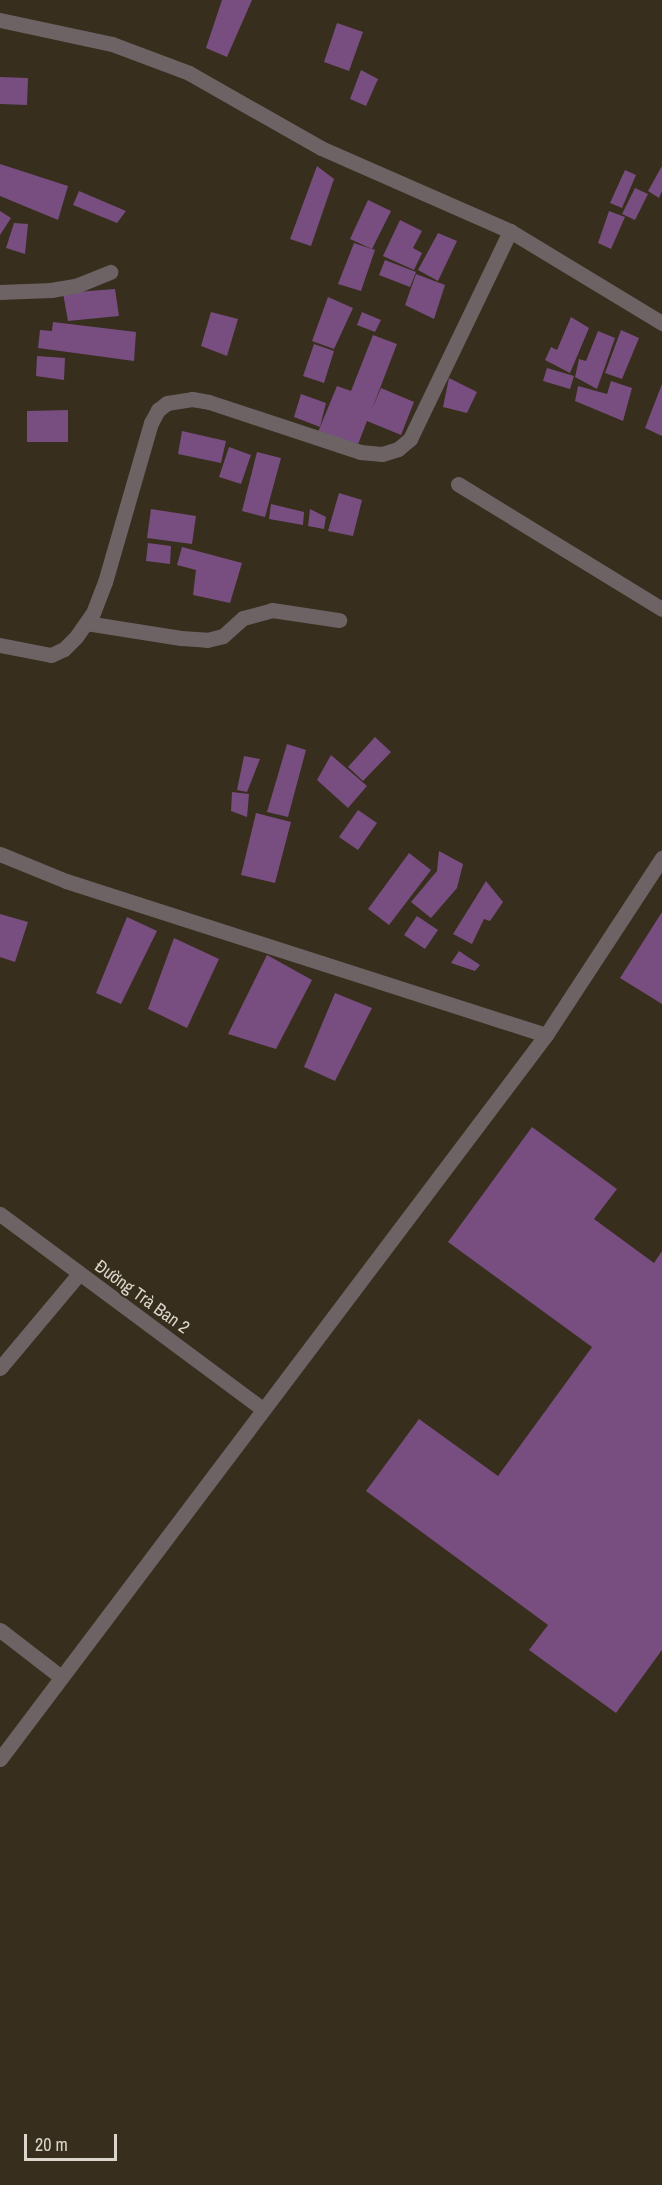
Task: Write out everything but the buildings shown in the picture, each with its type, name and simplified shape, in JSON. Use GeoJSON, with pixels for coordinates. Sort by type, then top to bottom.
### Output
{"type":"FeatureCollection","features":[{"type":"Feature","properties":{"kind":"street"},"geometry":{"type":"LineString","coordinates":[[0,20],[112,44],[189,73],[321,148],[510,231],[662,323]]}},
{"type":"Feature","properties":{"kind":"street"},"geometry":{"type":"LineString","coordinates":[[0,645],[51,655],[64,649],[86,622],[105,582],[151,423],[158,410],[167,403],[178,400],[208,402],[360,452],[382,454],[399,449],[410,439],[510,231]]}},
{"type":"Feature","properties":{"kind":"street"},"geometry":{"type":"LineString","coordinates":[[0,292],[51,290],[78,285],[110,272]]}},
{"type":"Feature","properties":{"kind":"street"},"geometry":{"type":"LineString","coordinates":[[458,484],[662,609]]}},
{"type":"Feature","properties":{"kind":"street"},"geometry":{"type":"LineString","coordinates":[[86,622],[181,638],[207,640],[223,636],[243,618],[254,613],[272,610],[339,620]]}},
{"type":"Feature","properties":{"kind":"street"},"geometry":{"type":"LineString","coordinates":[[0,854],[66,881],[546,1035]]}},
{"type":"Feature","properties":{"kind":"street"},"geometry":{"type":"LineString","coordinates":[[0,1759],[546,1035],[662,858]]}},
{"type":"Feature","properties":{"kind":"street","name":"Đường Trà Ban 2"},"geometry":{"type":"LineString","coordinates":[[0,1214],[263,1409]]}},
{"type":"Feature","properties":{"kind":"street"},"geometry":{"type":"LineString","coordinates":[[0,1368],[79,1274]]}},
{"type":"Feature","properties":{"kind":"street"},"geometry":{"type":"LineString","coordinates":[[0,1630],[61,1677]]}}]}
